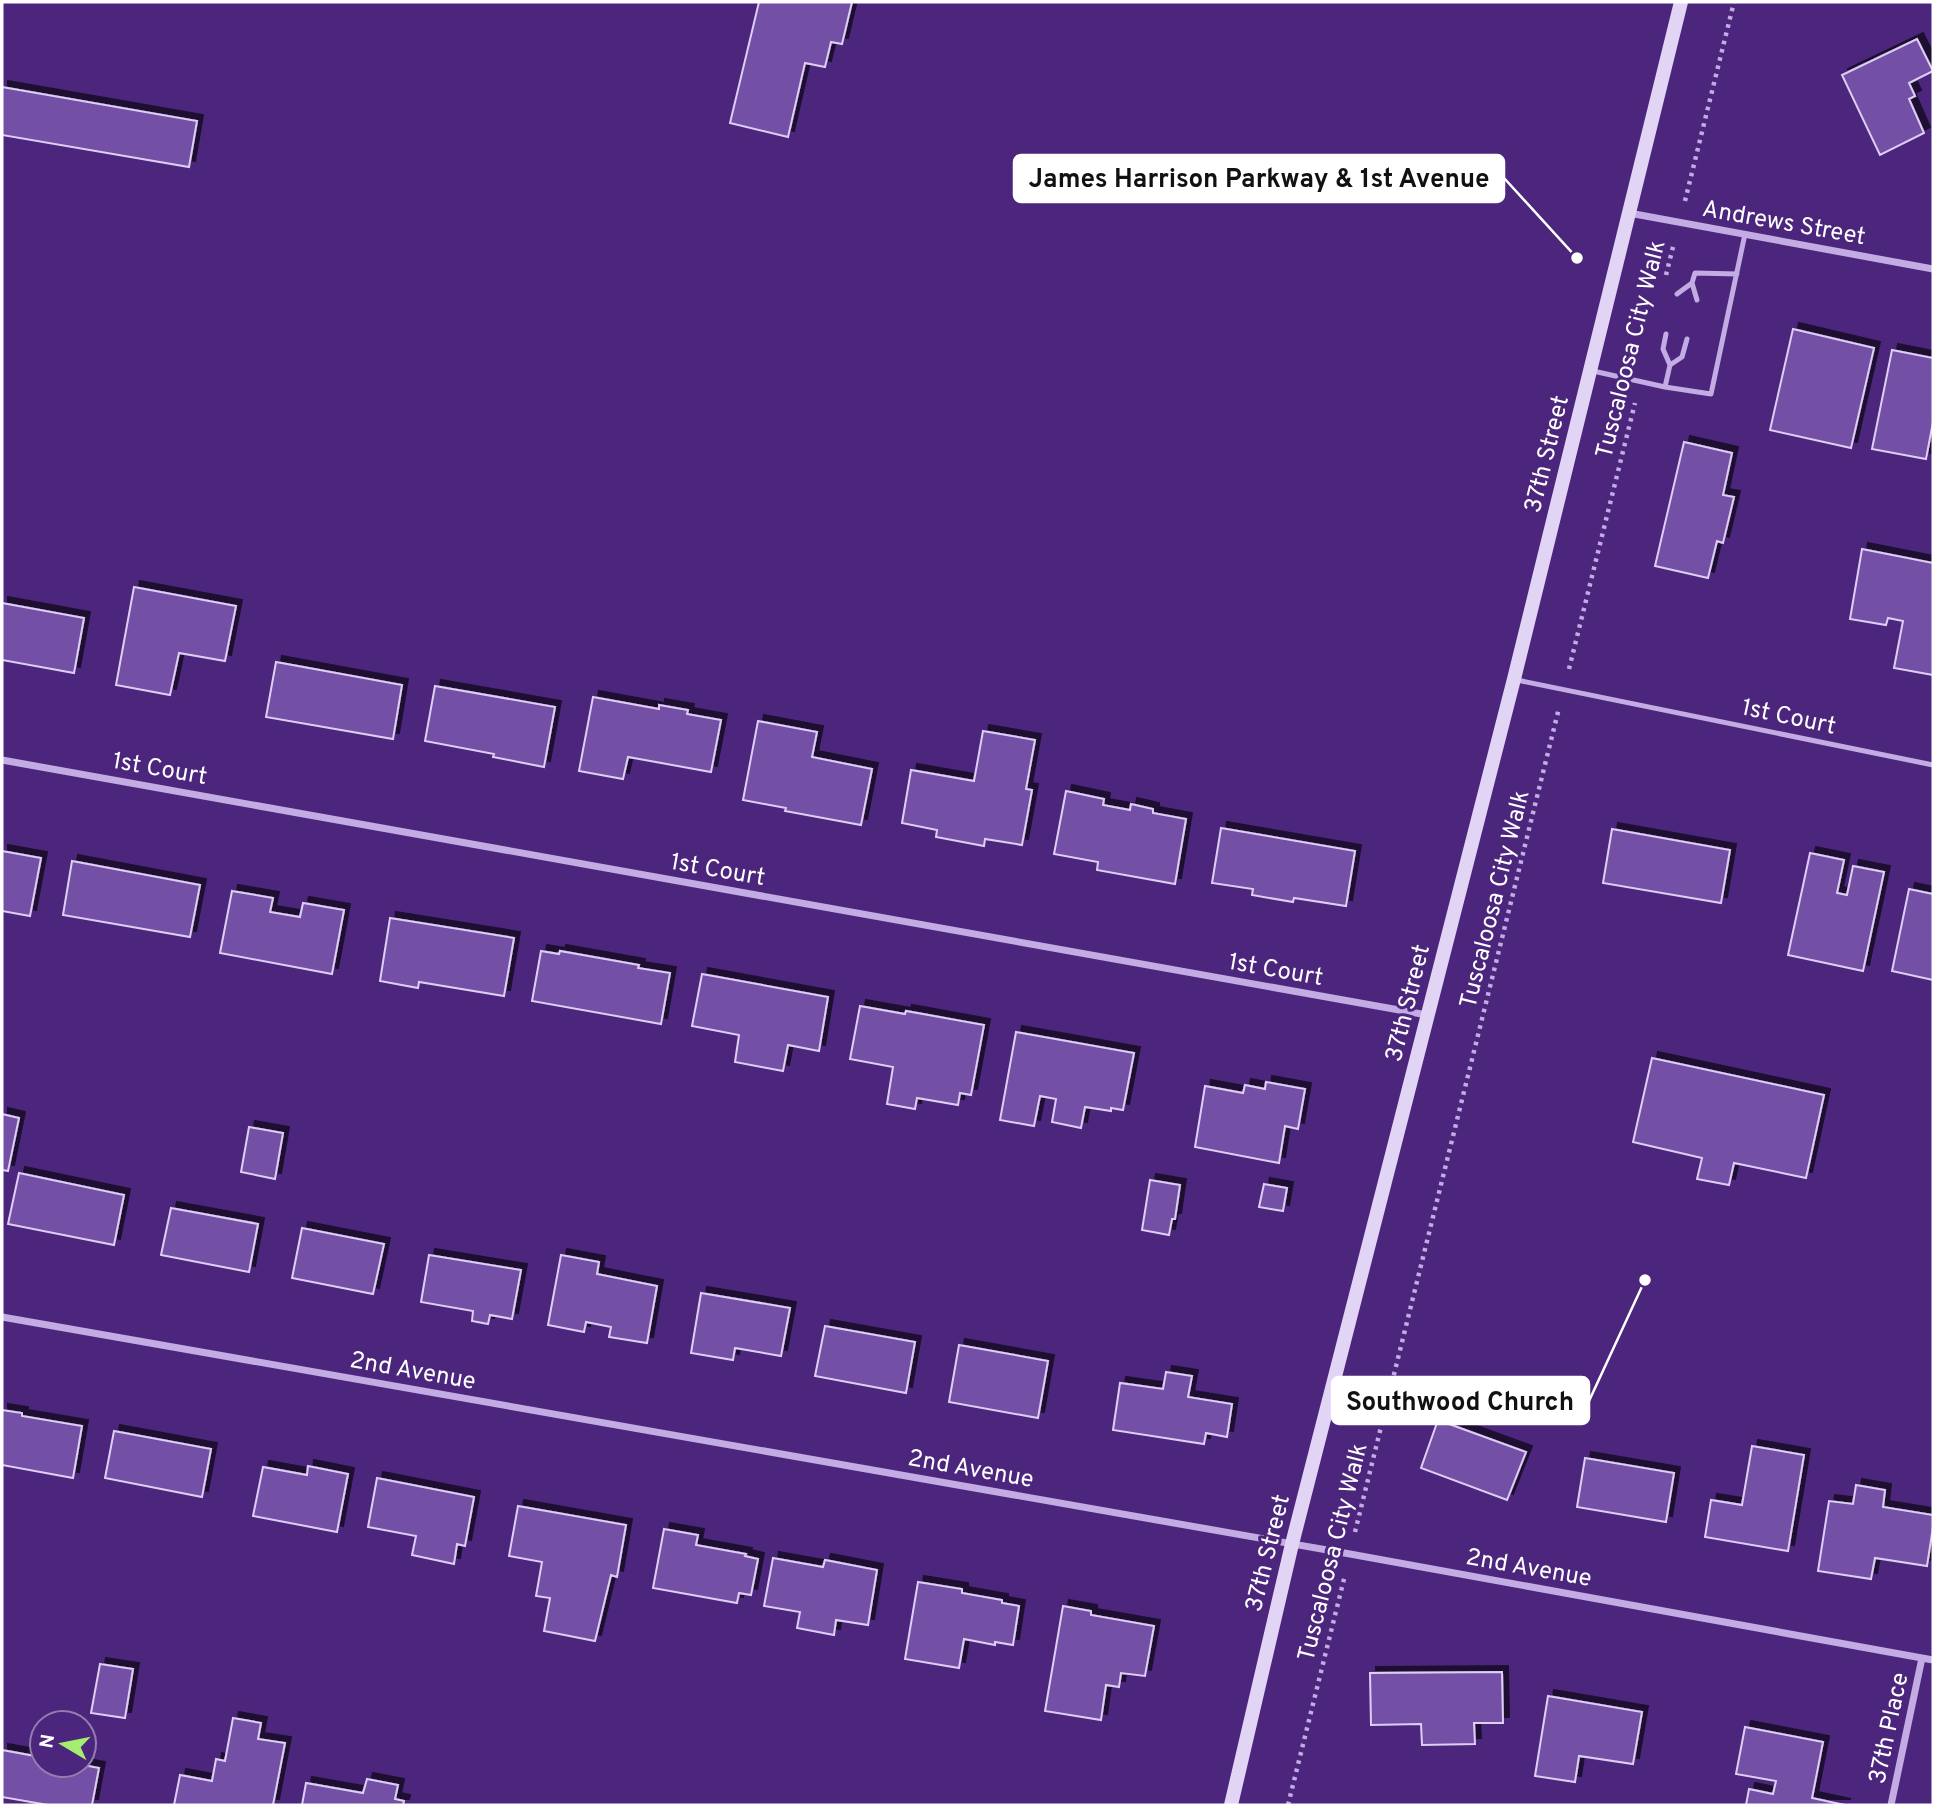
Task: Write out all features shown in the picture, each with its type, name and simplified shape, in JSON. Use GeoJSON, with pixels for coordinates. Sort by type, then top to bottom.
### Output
{"type":"FeatureCollection","features":[{"type":"Feature","properties":{"kind":"street","name":"37th Street"},"geometry":{"type":"LineString","coordinates":[[1231,1805],[1292,1544],[1514,679],[1681,2]]}},
{"type":"Feature","properties":{"kind":"street","name":"Andrews Street"},"geometry":{"type":"LineString","coordinates":[[1628,213],[1933,269]]}},
{"type":"Feature","properties":{"kind":"street","name":"1st Court"},"geometry":{"type":"LineString","coordinates":[[2,760],[1427,1016]]}},
{"type":"Feature","properties":{"kind":"street","name":"2nd Avenue"},"geometry":{"type":"LineString","coordinates":[[2,1317],[1350,1554],[1933,1660]]}},
{"type":"Feature","properties":{"kind":"street","name":"37th Place"},"geometry":{"type":"LineString","coordinates":[[1891,1805],[1922,1658]]}},
{"type":"Feature","properties":{"kind":"lane"},"geometry":{"type":"LineString","coordinates":[[1590,370],[1711,394],[1745,234]]}},
{"type":"Feature","properties":{"kind":"lane"},"geometry":{"type":"LineString","coordinates":[[1697,300],[1692,283],[1695,273],[1737,274]]}},
{"type":"Feature","properties":{"kind":"lane"},"geometry":{"type":"LineString","coordinates":[[1677,294],[1692,283]]}},
{"type":"Feature","properties":{"kind":"lane"},"geometry":{"type":"LineString","coordinates":[[1665,387],[1670,365],[1662,349],[1666,334]]}},
{"type":"Feature","properties":{"kind":"lane"},"geometry":{"type":"LineString","coordinates":[[1670,365],[1682,357],[1687,339]]}},
{"type":"Feature","properties":{"kind":"lane","name":"1st Court"},"geometry":{"type":"LineString","coordinates":[[1514,679],[1933,765]]}},
{"type":"Feature","properties":{"kind":"path","name":"Tuscaloosa City Walk"},"geometry":{"type":"LineString","coordinates":[[1666,275],[1734,2]]}},
{"type":"Feature","properties":{"kind":"path","name":"Tuscaloosa City Walk"},"geometry":{"type":"LineString","coordinates":[[1288,1805],[1640,382]]}},
{"type":"Feature","properties":{"kind":"building"},"geometry":{"type":"Polygon","coordinates":[[[759,2],[852,2],[842,44],[831,42],[825,67],[805,63],[788,137],[730,123],[759,2]]]}},
{"type":"Feature","properties":{"kind":"building"},"geometry":{"type":"Polygon","coordinates":[[[1917,39],[1933,71],[1909,83],[1915,96],[1909,99],[1924,133],[1880,155],[1842,75],[1917,39]]]}},
{"type":"Feature","properties":{"kind":"building"},"geometry":{"type":"Polygon","coordinates":[[[2,87],[197,121],[189,167],[2,135],[2,87]]]}},
{"type":"Feature","properties":{"kind":"building"},"geometry":{"type":"Polygon","coordinates":[[[1793,329],[1874,348],[1851,448],[1770,430],[1793,329]]]}},
{"type":"Feature","properties":{"kind":"building"},"geometry":{"type":"Polygon","coordinates":[[[1892,350],[1933,358],[1933,422],[1926,459],[1872,449],[1892,350]]]}},
{"type":"Feature","properties":{"kind":"building"},"geometry":{"type":"Polygon","coordinates":[[[1684,442],[1732,453],[1723,495],[1734,497],[1723,543],[1717,541],[1708,578],[1655,566],[1684,442]]]}},
{"type":"Feature","properties":{"kind":"building"},"geometry":{"type":"Polygon","coordinates":[[[1862,549],[1933,563],[1933,675],[1894,668],[1903,621],[1888,618],[1886,625],[1850,619],[1862,549]]]}},
{"type":"Feature","properties":{"kind":"building"},"geometry":{"type":"Polygon","coordinates":[[[134,587],[236,606],[225,661],[179,653],[170,695],[116,685],[134,587]]]}},
{"type":"Feature","properties":{"kind":"building"},"geometry":{"type":"Polygon","coordinates":[[[2,603],[84,618],[74,673],[2,660],[2,603]]]}},
{"type":"Feature","properties":{"kind":"building"},"geometry":{"type":"Polygon","coordinates":[[[276,662],[402,685],[393,739],[266,717],[276,662]]]}},
{"type":"Feature","properties":{"kind":"building"},"geometry":{"type":"Polygon","coordinates":[[[435,686],[555,707],[544,767],[425,741],[435,686]]]}},
{"type":"Feature","properties":{"kind":"building"},"geometry":{"type":"Polygon","coordinates":[[[593,697],[659,709],[659,705],[688,710],[687,714],[721,720],[711,772],[628,757],[623,779],[579,771],[593,697]]]}},
{"type":"Feature","properties":{"kind":"building"},"geometry":{"type":"Polygon","coordinates":[[[758,721],[817,732],[812,757],[872,769],[861,825],[743,800],[758,721]]]}},
{"type":"Feature","properties":{"kind":"building"},"geometry":{"type":"Polygon","coordinates":[[[983,731],[1035,740],[1026,789],[1032,790],[1022,845],[985,839],[984,846],[936,837],[937,830],[902,823],[911,770],[974,781],[983,731]]]}},
{"type":"Feature","properties":{"kind":"building"},"geometry":{"type":"Polygon","coordinates":[[[1066,791],[1104,799],[1103,805],[1130,810],[1131,804],[1153,809],[1153,813],[1186,819],[1175,884],[1097,870],[1098,862],[1054,854],[1066,791]]]}},
{"type":"Feature","properties":{"kind":"building"},"geometry":{"type":"Polygon","coordinates":[[[1221,828],[1355,851],[1346,906],[1294,898],[1293,902],[1252,895],[1253,889],[1212,883],[1221,828]]]}},
{"type":"Feature","properties":{"kind":"building"},"geometry":{"type":"Polygon","coordinates":[[[1612,829],[1730,850],[1721,903],[1603,883],[1612,829]]]}},
{"type":"Feature","properties":{"kind":"building"},"geometry":{"type":"Polygon","coordinates":[[[2,851],[41,858],[30,916],[2,911],[2,851]]]}},
{"type":"Feature","properties":{"kind":"building"},"geometry":{"type":"Polygon","coordinates":[[[1810,853],[1844,860],[1837,893],[1847,895],[1853,866],[1884,872],[1863,971],[1788,955],[1810,853]]]}},
{"type":"Feature","properties":{"kind":"building"},"geometry":{"type":"Polygon","coordinates":[[[72,861],[200,885],[190,937],[63,915],[72,861]]]}},
{"type":"Feature","properties":{"kind":"building"},"geometry":{"type":"Polygon","coordinates":[[[1909,889],[1933,894],[1933,980],[1892,971],[1909,889]]]}},
{"type":"Feature","properties":{"kind":"building"},"geometry":{"type":"Polygon","coordinates":[[[232,891],[273,898],[270,912],[300,917],[303,903],[344,910],[332,974],[220,953],[232,891]]]}},
{"type":"Feature","properties":{"kind":"building"},"geometry":{"type":"Polygon","coordinates":[[[390,918],[514,938],[504,996],[419,982],[418,988],[380,981],[390,918]]]}},
{"type":"Feature","properties":{"kind":"building"},"geometry":{"type":"Polygon","coordinates":[[[541,951],[559,954],[560,951],[670,973],[661,1024],[532,1001],[541,951]]]}},
{"type":"Feature","properties":{"kind":"building"},"geometry":{"type":"Polygon","coordinates":[[[702,974],[828,997],[819,1051],[788,1045],[783,1071],[735,1062],[739,1035],[692,1026],[702,974]]]}},
{"type":"Feature","properties":{"kind":"building"},"geometry":{"type":"Polygon","coordinates":[[[860,1006],[984,1025],[971,1095],[960,1093],[958,1105],[917,1098],[915,1109],[887,1104],[893,1067],[850,1059],[860,1006]]]}},
{"type":"Feature","properties":{"kind":"building"},"geometry":{"type":"Polygon","coordinates":[[[1016,1032],[1134,1053],[1123,1110],[1085,1107],[1081,1128],[1052,1122],[1056,1099],[1040,1096],[1034,1126],[1000,1120],[1016,1032]]]}},
{"type":"Feature","properties":{"kind":"building"},"geometry":{"type":"Polygon","coordinates":[[[1652,1058],[1824,1095],[1806,1178],[1734,1163],[1729,1185],[1697,1179],[1702,1158],[1633,1142],[1652,1058]]]}},
{"type":"Feature","properties":{"kind":"building"},"geometry":{"type":"Polygon","coordinates":[[[1266,1082],[1305,1089],[1298,1129],[1285,1126],[1279,1163],[1195,1147],[1205,1086],[1243,1093],[1245,1085],[1265,1089],[1266,1082]]]}},
{"type":"Feature","properties":{"kind":"building"},"geometry":{"type":"Polygon","coordinates":[[[2,1114],[19,1118],[8,1171],[2,1170],[2,1114]]]}},
{"type":"Feature","properties":{"kind":"building"},"geometry":{"type":"Polygon","coordinates":[[[249,1127],[283,1133],[275,1179],[241,1172],[249,1127]]]}},
{"type":"Feature","properties":{"kind":"building"},"geometry":{"type":"Polygon","coordinates":[[[19,1173],[124,1195],[114,1245],[8,1224],[19,1173]]]}},
{"type":"Feature","properties":{"kind":"building"},"geometry":{"type":"Polygon","coordinates":[[[1150,1180],[1180,1185],[1175,1219],[1172,1219],[1169,1235],[1142,1230],[1150,1180]]]}},
{"type":"Feature","properties":{"kind":"building"},"geometry":{"type":"Polygon","coordinates":[[[1264,1184],[1287,1188],[1283,1211],[1259,1207],[1264,1184]]]}},
{"type":"Feature","properties":{"kind":"building"},"geometry":{"type":"Polygon","coordinates":[[[171,1208],[258,1224],[249,1272],[161,1255],[171,1208]]]}},
{"type":"Feature","properties":{"kind":"building"},"geometry":{"type":"Polygon","coordinates":[[[302,1228],[384,1244],[373,1294],[292,1278],[302,1228]]]}},
{"type":"Feature","properties":{"kind":"building"},"geometry":{"type":"Polygon","coordinates":[[[429,1255],[521,1270],[512,1319],[490,1315],[488,1324],[472,1321],[473,1311],[421,1302],[429,1255]]]}},
{"type":"Feature","properties":{"kind":"building"},"geometry":{"type":"Polygon","coordinates":[[[561,1255],[599,1262],[597,1274],[657,1286],[647,1343],[609,1337],[611,1327],[586,1322],[584,1332],[548,1325],[561,1255]]]}},
{"type":"Feature","properties":{"kind":"building"},"geometry":{"type":"Polygon","coordinates":[[[701,1293],[790,1308],[781,1356],[735,1348],[733,1360],[691,1353],[701,1293]]]}},
{"type":"Feature","properties":{"kind":"building"},"geometry":{"type":"Polygon","coordinates":[[[825,1326],[915,1342],[906,1393],[815,1376],[825,1326]]]}},
{"type":"Feature","properties":{"kind":"building"},"geometry":{"type":"Polygon","coordinates":[[[959,1345],[1048,1361],[1038,1418],[949,1402],[959,1345]]]}},
{"type":"Feature","properties":{"kind":"building"},"geometry":{"type":"Polygon","coordinates":[[[1166,1372],[1192,1376],[1188,1397],[1232,1404],[1227,1437],[1206,1433],[1204,1444],[1113,1430],[1120,1383],[1163,1389],[1166,1372]]]}},
{"type":"Feature","properties":{"kind":"building"},"geometry":{"type":"Polygon","coordinates":[[[2,1410],[82,1426],[73,1478],[2,1465],[2,1410]]]}},
{"type":"Feature","properties":{"kind":"building"},"geometry":{"type":"Polygon","coordinates":[[[1438,1420],[1526,1452],[1507,1500],[1421,1468],[1438,1420]]]}},
{"type":"Feature","properties":{"kind":"building"},"geometry":{"type":"Polygon","coordinates":[[[114,1431],[211,1449],[202,1497],[105,1478],[114,1431]]]}},
{"type":"Feature","properties":{"kind":"building"},"geometry":{"type":"Polygon","coordinates":[[[1752,1446],[1804,1455],[1788,1551],[1705,1537],[1711,1500],[1742,1505],[1752,1446]]]}},
{"type":"Feature","properties":{"kind":"building"},"geometry":{"type":"Polygon","coordinates":[[[1585,1458],[1674,1473],[1666,1522],[1577,1507],[1585,1458]]]}},
{"type":"Feature","properties":{"kind":"building"},"geometry":{"type":"Polygon","coordinates":[[[308,1466],[348,1474],[337,1532],[253,1516],[263,1467],[307,1475],[308,1466]]]}},
{"type":"Feature","properties":{"kind":"building"},"geometry":{"type":"Polygon","coordinates":[[[377,1478],[474,1497],[465,1546],[457,1544],[454,1564],[412,1555],[416,1536],[368,1527],[377,1478]]]}},
{"type":"Feature","properties":{"kind":"building"},"geometry":{"type":"Polygon","coordinates":[[[1856,1485],[1885,1490],[1883,1507],[1933,1515],[1927,1566],[1875,1558],[1871,1579],[1818,1571],[1829,1501],[1853,1504],[1856,1485]]]}},
{"type":"Feature","properties":{"kind":"building"},"geometry":{"type":"Polygon","coordinates":[[[518,1506],[626,1525],[617,1577],[611,1575],[595,1641],[544,1631],[550,1598],[536,1596],[542,1562],[509,1556],[518,1506]]]}},
{"type":"Feature","properties":{"kind":"building"},"geometry":{"type":"Polygon","coordinates":[[[664,1529],[698,1535],[696,1545],[746,1554],[745,1556],[758,1559],[751,1595],[739,1593],[737,1603],[653,1588],[664,1529]]]}},
{"type":"Feature","properties":{"kind":"building"},"geometry":{"type":"Polygon","coordinates":[[[773,1558],[823,1567],[825,1560],[877,1570],[868,1625],[836,1620],[834,1635],[797,1628],[800,1612],[764,1606],[773,1558]]]}},
{"type":"Feature","properties":{"kind":"building"},"geometry":{"type":"Polygon","coordinates":[[[918,1582],[962,1589],[962,1593],[1019,1606],[1013,1645],[995,1642],[995,1645],[964,1639],[959,1668],[905,1659],[918,1582]]]}},
{"type":"Feature","properties":{"kind":"building"},"geometry":{"type":"Polygon","coordinates":[[[1063,1606],[1091,1611],[1091,1615],[1154,1626],[1145,1676],[1121,1673],[1119,1687],[1106,1685],[1101,1720],[1045,1711],[1063,1606]]]}},
{"type":"Feature","properties":{"kind":"building"},"geometry":{"type":"Polygon","coordinates":[[[100,1664],[133,1669],[125,1718],[98,1714],[98,1709],[92,1709],[100,1664]]]}},
{"type":"Feature","properties":{"kind":"building"},"geometry":{"type":"Polygon","coordinates":[[[1502,1672],[1503,1723],[1474,1723],[1475,1744],[1422,1745],[1421,1724],[1371,1725],[1370,1673],[1502,1672]]]}},
{"type":"Feature","properties":{"kind":"building"},"geometry":{"type":"Polygon","coordinates":[[[1548,1696],[1642,1712],[1633,1764],[1579,1756],[1575,1782],[1535,1776],[1548,1696]]]}},
{"type":"Feature","properties":{"kind":"building"},"geometry":{"type":"Polygon","coordinates":[[[233,1718],[261,1723],[258,1739],[285,1743],[273,1805],[174,1805],[180,1775],[212,1781],[216,1759],[225,1761],[233,1718]]]}},
{"type":"Feature","properties":{"kind":"building"},"geometry":{"type":"Polygon","coordinates":[[[1745,1727],[1823,1742],[1812,1798],[1845,1805],[1746,1805],[1749,1789],[1773,1794],[1776,1781],[1736,1774],[1745,1727]]]}},
{"type":"Feature","properties":{"kind":"building"},"geometry":{"type":"Polygon","coordinates":[[[2,1750],[28,1755],[28,1779],[97,1779],[92,1805],[48,1805],[2,1797],[2,1750]]]}},
{"type":"Feature","properties":{"kind":"building"},"geometry":{"type":"Polygon","coordinates":[[[367,1779],[398,1785],[395,1799],[404,1801],[403,1805],[302,1805],[306,1783],[363,1793],[367,1779]]]}},
{"type":"Feature","properties":{"kind":"place","name":"James Harrison Parkway & 1st Avenue"},"geometry":{"type":"Point","coordinates":[1577,258]}},
{"type":"Feature","properties":{"kind":"place","name":"Southwood Church"},"geometry":{"type":"Point","coordinates":[1645,1280]}}]}
